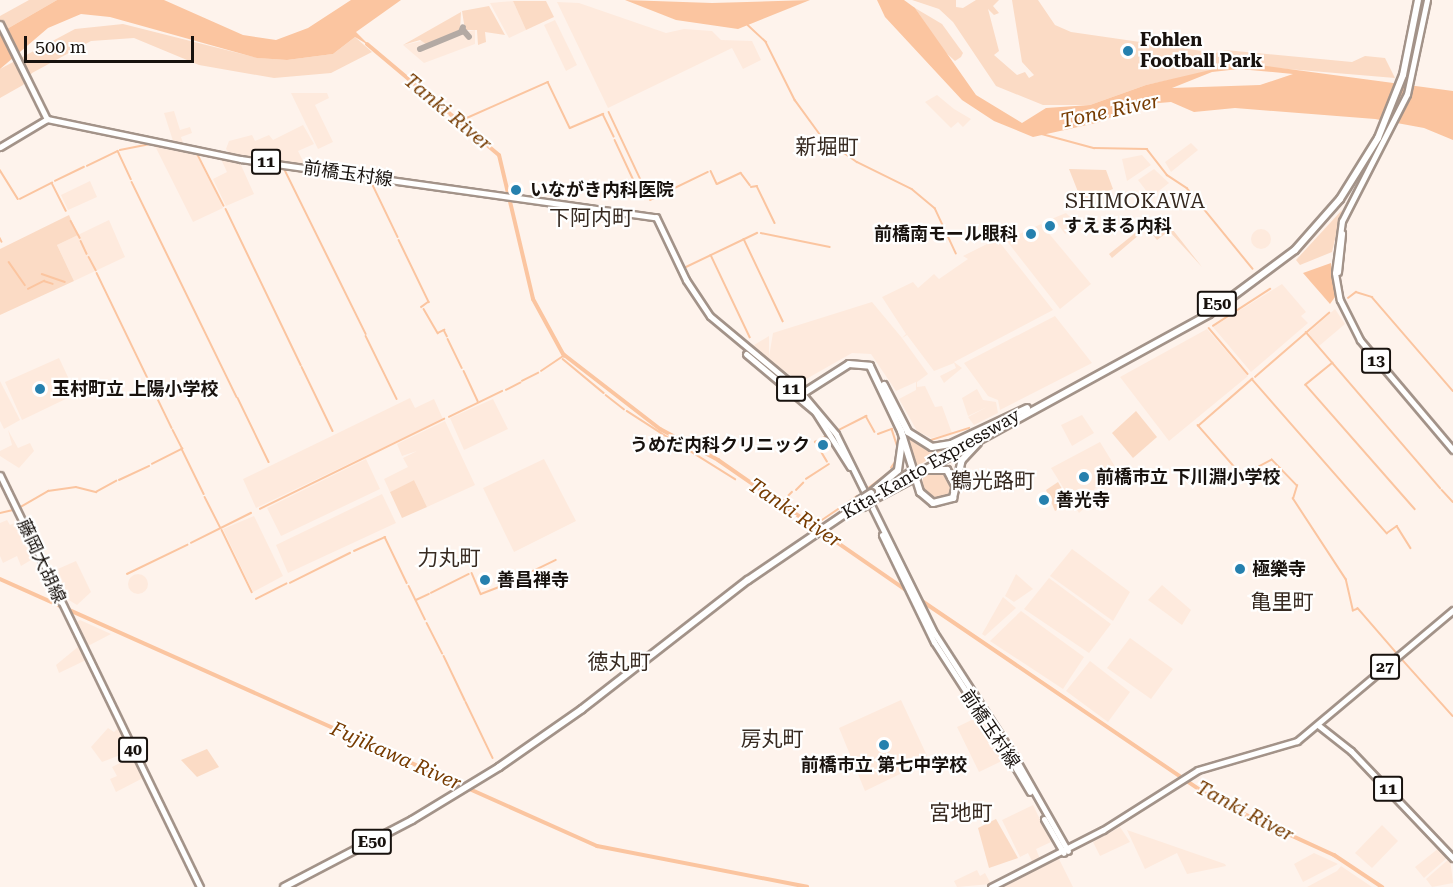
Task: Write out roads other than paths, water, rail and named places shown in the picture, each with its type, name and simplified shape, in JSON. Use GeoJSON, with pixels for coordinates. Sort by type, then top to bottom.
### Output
{"type":"FeatureCollection","features":[{"type":"Feature","properties":{"kind":"highway","name":"Kita-Kanto Expressway"},"geometry":{"type":"LineString","coordinates":[[985,433],[1256,283],[1322,222],[1369,152],[1405,63],[1416,0]]}},
{"type":"Feature","properties":{"kind":"highway"},"geometry":{"type":"LineString","coordinates":[[800,394],[821,375],[862,359],[875,368],[898,419],[924,495],[938,502],[952,494],[955,481],[947,470],[937,468],[920,471]]}},
{"type":"Feature","properties":{"kind":"highway"},"geometry":{"type":"LineString","coordinates":[[898,419],[911,436],[928,446],[946,446],[974,439],[985,433]]}},
{"type":"Feature","properties":{"kind":"highway"},"geometry":{"type":"LineString","coordinates":[[898,419],[920,492],[933,503],[953,498],[962,459],[974,439],[985,433]]}},
{"type":"Feature","properties":{"kind":"highway"},"geometry":{"type":"LineString","coordinates":[[873,496],[893,477],[902,463],[903,447],[898,419]]}},
{"type":"Feature","properties":{"kind":"highway","name":"Kita-Kanto Expressway"},"geometry":{"type":"LineString","coordinates":[[873,496],[974,439]]}},
{"type":"Feature","properties":{"kind":"highway","name":"E50"},"geometry":{"type":"LineString","coordinates":[[292,887],[461,794],[582,709],[825,528],[873,496]]}},
{"type":"Feature","properties":{"kind":"highway","name":"E50"},"geometry":{"type":"LineString","coordinates":[[284,887],[461,794]]}},
{"type":"Feature","properties":{"kind":"main road","name":"13"},"geometry":{"type":"LineString","coordinates":[[1429,0],[1418,64],[1382,154],[1343,231],[1338,259],[1341,293],[1362,339],[1453,445]]}},
{"type":"Feature","properties":{"kind":"main road"},"geometry":{"type":"LineString","coordinates":[[0,24],[47,119],[0,147]]}},
{"type":"Feature","properties":{"kind":"main road"},"geometry":{"type":"LineString","coordinates":[[28,132],[40,120],[41,106]]}},
{"type":"Feature","properties":{"kind":"main road","name":"前橋玉村線"},"geometry":{"type":"LineString","coordinates":[[47,119],[241,159],[654,217],[683,282],[708,318],[800,394],[839,439],[944,659],[1011,758],[1065,851]]}},
{"type":"Feature","properties":{"kind":"main road","name":"13"},"geometry":{"type":"LineString","coordinates":[[1382,154],[1342,221],[1335,254],[1337,291],[1359,340],[1453,450]]}},
{"type":"Feature","properties":{"kind":"main road","name":"前橋玉村線"},"geometry":{"type":"LineString","coordinates":[[800,394],[833,435],[904,582],[919,607]]}},
{"type":"Feature","properties":{"kind":"main road","name":"藤岡大胡線"},"geometry":{"type":"LineString","coordinates":[[0,475],[200,887]]}},
{"type":"Feature","properties":{"kind":"main road","name":"27"},"geometry":{"type":"LineString","coordinates":[[1319,726],[1453,612]]}},
{"type":"Feature","properties":{"kind":"main road"},"geometry":{"type":"LineString","coordinates":[[998,887],[1065,851],[1186,779],[1221,765],[1284,751],[1319,726]]}},
{"type":"Feature","properties":{"kind":"main road","name":"11"},"geometry":{"type":"LineString","coordinates":[[1319,726],[1364,764],[1453,858]]}},
{"type":"Feature","properties":{"kind":"main road"},"geometry":{"type":"LineString","coordinates":[[991,887],[1065,851]]}},
{"type":"Feature","properties":{"kind":"water"},"geometry":{"type":"Polygon","coordinates":[[[57,0],[164,0],[243,35],[276,40],[308,28],[351,0],[401,0],[356,32],[370,46],[355,37],[333,54],[287,60],[257,58],[110,17],[81,14],[48,28],[0,69],[0,33],[57,0]]]}},
{"type":"Feature","properties":{"kind":"water"},"geometry":{"type":"Polygon","coordinates":[[[625,0],[712,3],[810,0],[738,29],[676,20],[625,0]]]}},
{"type":"Feature","properties":{"kind":"water","name":"Tone River"},"geometry":{"type":"Polygon","coordinates":[[[877,0],[904,0],[915,8],[976,95],[1022,123],[1046,108],[1090,105],[1146,85],[1223,67],[1259,65],[1453,91],[1453,140],[1424,128],[1375,119],[1235,108],[1194,112],[1171,102],[1147,104],[1096,123],[1033,137],[994,121],[962,100],[885,17],[877,0]],[[1239,69],[1212,72],[1172,88],[1260,85],[1293,74],[1239,69]]]}},
{"type":"Feature","properties":{"kind":"water"},"geometry":{"type":"Polygon","coordinates":[[[1331,263],[1335,297],[1330,304],[1303,273],[1331,263]]]}},
{"type":"Feature","properties":{"kind":"waterway"},"geometry":{"type":"LineString","coordinates":[[748,25],[766,42],[795,100],[822,137],[857,162],[912,189],[935,208],[956,253]]}},
{"type":"Feature","properties":{"kind":"waterway","name":"Tanki River"},"geometry":{"type":"LineString","coordinates":[[367,44],[499,155],[533,299],[563,354],[660,429],[718,460],[910,593]]}},
{"type":"Feature","properties":{"kind":"waterway"},"geometry":{"type":"LineString","coordinates":[[460,121],[548,82],[570,128],[603,114],[614,137]]}},
{"type":"Feature","properties":{"kind":"waterway"},"geometry":{"type":"LineString","coordinates":[[609,112],[649,197]]}},
{"type":"Feature","properties":{"kind":"waterway","name":"Tone River"},"geometry":{"type":"LineString","coordinates":[[1042,134],[1094,148],[1147,149],[1167,175],[1187,188],[1253,269]]}},
{"type":"Feature","properties":{"kind":"waterway"},"geometry":{"type":"LineString","coordinates":[[615,140],[638,189]]}},
{"type":"Feature","properties":{"kind":"waterway"},"geometry":{"type":"LineString","coordinates":[[120,150],[152,144]]}},
{"type":"Feature","properties":{"kind":"waterway"},"geometry":{"type":"LineString","coordinates":[[154,145],[197,153],[224,206]]}},
{"type":"Feature","properties":{"kind":"waterway"},"geometry":{"type":"LineString","coordinates":[[87,166],[118,151],[131,179]]}},
{"type":"Feature","properties":{"kind":"waterway"},"geometry":{"type":"LineString","coordinates":[[201,154],[239,161]]}},
{"type":"Feature","properties":{"kind":"waterway"},"geometry":{"type":"LineString","coordinates":[[242,162],[284,168]]}},
{"type":"Feature","properties":{"kind":"waterway"},"geometry":{"type":"LineString","coordinates":[[55,181],[84,167]]}},
{"type":"Feature","properties":{"kind":"waterway"},"geometry":{"type":"LineString","coordinates":[[284,168],[366,334]]}},
{"type":"Feature","properties":{"kind":"waterway"},"geometry":{"type":"LineString","coordinates":[[0,170],[18,199]]}},
{"type":"Feature","properties":{"kind":"waterway"},"geometry":{"type":"LineString","coordinates":[[711,171],[717,184],[741,173],[750,185]]}},
{"type":"Feature","properties":{"kind":"waterway"},"geometry":{"type":"LineString","coordinates":[[650,200],[708,172]]}},
{"type":"Feature","properties":{"kind":"waterway"},"geometry":{"type":"LineString","coordinates":[[371,181],[398,237]]}},
{"type":"Feature","properties":{"kind":"waterway"},"geometry":{"type":"LineString","coordinates":[[132,182],[237,397]]}},
{"type":"Feature","properties":{"kind":"waterway"},"geometry":{"type":"LineString","coordinates":[[20,199],[52,183],[66,211]]}},
{"type":"Feature","properties":{"kind":"waterway"},"geometry":{"type":"LineString","coordinates":[[751,187],[757,186],[775,223]]}},
{"type":"Feature","properties":{"kind":"waterway"},"geometry":{"type":"LineString","coordinates":[[226,209],[301,365]]}},
{"type":"Feature","properties":{"kind":"waterway"},"geometry":{"type":"LineString","coordinates":[[71,221],[80,238]]}},
{"type":"Feature","properties":{"kind":"waterway"},"geometry":{"type":"LineString","coordinates":[[684,268],[757,233]]}},
{"type":"Feature","properties":{"kind":"waterway"},"geometry":{"type":"LineString","coordinates":[[761,233],[830,247]]}},
{"type":"Feature","properties":{"kind":"waterway"},"geometry":{"type":"LineString","coordinates":[[0,238],[2,242]]}},
{"type":"Feature","properties":{"kind":"waterway"},"geometry":{"type":"LineString","coordinates":[[744,239],[783,321]]}},
{"type":"Feature","properties":{"kind":"waterway"},"geometry":{"type":"LineString","coordinates":[[399,240],[429,302],[422,307]]}},
{"type":"Feature","properties":{"kind":"waterway"},"geometry":{"type":"LineString","coordinates":[[81,241],[87,254]]}},
{"type":"Feature","properties":{"kind":"waterway"},"geometry":{"type":"LineString","coordinates":[[711,255],[750,337]]}},
{"type":"Feature","properties":{"kind":"waterway"},"geometry":{"type":"LineString","coordinates":[[89,257],[96,270]]}},
{"type":"Feature","properties":{"kind":"waterway"},"geometry":{"type":"LineString","coordinates":[[9,262],[25,285]]}},
{"type":"Feature","properties":{"kind":"waterway"},"geometry":{"type":"LineString","coordinates":[[97,273],[172,428]]}},
{"type":"Feature","properties":{"kind":"waterway"},"geometry":{"type":"LineString","coordinates":[[42,274],[65,282]]}},
{"type":"Feature","properties":{"kind":"waterway"},"geometry":{"type":"LineString","coordinates":[[28,289],[44,281],[53,284]]}},
{"type":"Feature","properties":{"kind":"waterway"},"geometry":{"type":"LineString","coordinates":[[1213,326],[1270,289]]}},
{"type":"Feature","properties":{"kind":"waterway"},"geometry":{"type":"LineString","coordinates":[[1348,298],[1356,292],[1372,297],[1453,391]]}},
{"type":"Feature","properties":{"kind":"waterway"},"geometry":{"type":"LineString","coordinates":[[424,309],[438,333],[444,330],[447,336]]}},
{"type":"Feature","properties":{"kind":"waterway"},"geometry":{"type":"LineString","coordinates":[[1255,377],[1329,313]]}},
{"type":"Feature","properties":{"kind":"waterway"},"geometry":{"type":"LineString","coordinates":[[1209,328],[1248,374]]}},
{"type":"Feature","properties":{"kind":"waterway"},"geometry":{"type":"LineString","coordinates":[[1306,332],[1440,488]]}},
{"type":"Feature","properties":{"kind":"waterway"},"geometry":{"type":"LineString","coordinates":[[366,336],[397,399]]}},
{"type":"Feature","properties":{"kind":"waterway"},"geometry":{"type":"LineString","coordinates":[[448,339],[462,368]]}},
{"type":"Feature","properties":{"kind":"waterway"},"geometry":{"type":"LineString","coordinates":[[541,371],[565,355]]}},
{"type":"Feature","properties":{"kind":"waterway"},"geometry":{"type":"LineString","coordinates":[[563,359],[604,393]]}},
{"type":"Feature","properties":{"kind":"waterway"},"geometry":{"type":"LineString","coordinates":[[1333,363],[1306,385],[1415,509]]}},
{"type":"Feature","properties":{"kind":"waterway"},"geometry":{"type":"LineString","coordinates":[[302,367],[333,431]]}},
{"type":"Feature","properties":{"kind":"waterway"},"geometry":{"type":"LineString","coordinates":[[464,371],[478,401]]}},
{"type":"Feature","properties":{"kind":"waterway"},"geometry":{"type":"LineString","coordinates":[[522,381],[538,373]]}},
{"type":"Feature","properties":{"kind":"waterway"},"geometry":{"type":"LineString","coordinates":[[1397,654],[1358,609],[1353,611],[1346,580],[1293,499],[1297,486],[1272,460],[1242,476],[1198,426],[1252,379],[1387,533],[1397,526],[1411,548]]}},
{"type":"Feature","properties":{"kind":"waterway"},"geometry":{"type":"LineString","coordinates":[[506,390],[520,383]]}},
{"type":"Feature","properties":{"kind":"waterway"},"geometry":{"type":"LineString","coordinates":[[449,417],[502,391]]}},
{"type":"Feature","properties":{"kind":"waterway"},"geometry":{"type":"LineString","coordinates":[[606,395],[624,409]]}},
{"type":"Feature","properties":{"kind":"waterway"},"geometry":{"type":"LineString","coordinates":[[238,398],[269,462]]}},
{"type":"Feature","properties":{"kind":"waterway","name":"Tanki River"},"geometry":{"type":"LineString","coordinates":[[627,411],[686,449]]}},
{"type":"Feature","properties":{"kind":"waterway"},"geometry":{"type":"LineString","coordinates":[[837,431],[866,416],[875,432]]}},
{"type":"Feature","properties":{"kind":"waterway"},"geometry":{"type":"LineString","coordinates":[[260,509],[444,419]]}},
{"type":"Feature","properties":{"kind":"waterway"},"geometry":{"type":"LineString","coordinates":[[906,423],[914,433]]}},
{"type":"Feature","properties":{"kind":"waterway"},"geometry":{"type":"LineString","coordinates":[[928,441],[969,428]]}},
{"type":"Feature","properties":{"kind":"waterway"},"geometry":{"type":"LineString","coordinates":[[878,434],[892,429],[898,448]]}},
{"type":"Feature","properties":{"kind":"waterway"},"geometry":{"type":"LineString","coordinates":[[173,430],[182,448]]}},
{"type":"Feature","properties":{"kind":"waterway"},"geometry":{"type":"LineString","coordinates":[[827,436],[815,442],[827,462]]}},
{"type":"Feature","properties":{"kind":"waterway"},"geometry":{"type":"LineString","coordinates":[[152,464],[182,449],[204,494]]}},
{"type":"Feature","properties":{"kind":"waterway"},"geometry":{"type":"LineString","coordinates":[[687,449],[735,479]]}},
{"type":"Feature","properties":{"kind":"waterway"},"geometry":{"type":"LineString","coordinates":[[891,468],[897,459]]}},
{"type":"Feature","properties":{"kind":"waterway"},"geometry":{"type":"LineString","coordinates":[[806,479],[829,464]]}},
{"type":"Feature","properties":{"kind":"waterway"},"geometry":{"type":"LineString","coordinates":[[119,480],[149,466]]}},
{"type":"Feature","properties":{"kind":"waterway"},"geometry":{"type":"LineString","coordinates":[[867,489],[892,470]]}},
{"type":"Feature","properties":{"kind":"waterway"},"geometry":{"type":"LineString","coordinates":[[19,508],[48,491],[76,487],[96,492],[116,481]]}},
{"type":"Feature","properties":{"kind":"waterway"},"geometry":{"type":"LineString","coordinates":[[796,490],[803,483]]}},
{"type":"Feature","properties":{"kind":"waterway"},"geometry":{"type":"LineString","coordinates":[[1442,490],[1453,502]]}},
{"type":"Feature","properties":{"kind":"waterway"},"geometry":{"type":"LineString","coordinates":[[784,500],[792,492]]}},
{"type":"Feature","properties":{"kind":"waterway"},"geometry":{"type":"LineString","coordinates":[[847,503],[857,496]]}},
{"type":"Feature","properties":{"kind":"waterway"},"geometry":{"type":"LineString","coordinates":[[205,497],[220,527]]}},
{"type":"Feature","properties":{"kind":"waterway"},"geometry":{"type":"LineString","coordinates":[[822,520],[841,507]]}},
{"type":"Feature","properties":{"kind":"waterway"},"geometry":{"type":"LineString","coordinates":[[0,513],[13,510]]}},
{"type":"Feature","properties":{"kind":"waterway"},"geometry":{"type":"LineString","coordinates":[[191,543],[251,513]]}},
{"type":"Feature","properties":{"kind":"waterway"},"geometry":{"type":"LineString","coordinates":[[222,530],[252,592]]}},
{"type":"Feature","properties":{"kind":"waterway"},"geometry":{"type":"LineString","coordinates":[[354,551],[385,537],[407,583]]}},
{"type":"Feature","properties":{"kind":"waterway"},"geometry":{"type":"LineString","coordinates":[[127,574],[187,545]]}},
{"type":"Feature","properties":{"kind":"waterway"},"geometry":{"type":"LineString","coordinates":[[290,583],[350,553]]}},
{"type":"Feature","properties":{"kind":"waterway"},"geometry":{"type":"LineString","coordinates":[[525,575],[556,560]]}},
{"type":"Feature","properties":{"kind":"waterway"},"geometry":{"type":"LineString","coordinates":[[472,573],[481,594],[507,584]]}},
{"type":"Feature","properties":{"kind":"waterway"},"geometry":{"type":"LineString","coordinates":[[431,593],[469,574]]}},
{"type":"Feature","properties":{"kind":"waterway"},"geometry":{"type":"LineString","coordinates":[[509,583],[521,577]]}},
{"type":"Feature","properties":{"kind":"waterway","name":"Fujikawa River"},"geometry":{"type":"LineString","coordinates":[[0,579],[597,846],[807,887]]}},
{"type":"Feature","properties":{"kind":"waterway"},"geometry":{"type":"LineString","coordinates":[[256,599],[286,584]]}},
{"type":"Feature","properties":{"kind":"waterway"},"geometry":{"type":"LineString","coordinates":[[409,586],[425,619]]}},
{"type":"Feature","properties":{"kind":"waterway"},"geometry":{"type":"LineString","coordinates":[[416,600],[429,594]]}},
{"type":"Feature","properties":{"kind":"waterway","name":"Tanki River"},"geometry":{"type":"LineString","coordinates":[[919,599],[1218,802],[1334,855],[1382,887]]}},
{"type":"Feature","properties":{"kind":"waterway"},"geometry":{"type":"LineString","coordinates":[[427,623],[442,653]]}},
{"type":"Feature","properties":{"kind":"waterway"},"geometry":{"type":"LineString","coordinates":[[444,656],[465,700]]}},
{"type":"Feature","properties":{"kind":"waterway"},"geometry":{"type":"LineString","coordinates":[[1400,657],[1453,716]]}},
{"type":"Feature","properties":{"kind":"waterway"},"geometry":{"type":"LineString","coordinates":[[466,702],[493,758]]}},
{"type":"Feature","properties":{"kind":"place","name":"Fohlen Football Park"},"geometry":{"type":"Point","coordinates":[1128,51]}},
{"type":"Feature","properties":{"kind":"place","name":"いながき内科医院"},"geometry":{"type":"Point","coordinates":[516,190]}},
{"type":"Feature","properties":{"kind":"place","name":"すえまる内科"},"geometry":{"type":"Point","coordinates":[1050,226]}},
{"type":"Feature","properties":{"kind":"place","name":"前橋南モール眼科"},"geometry":{"type":"Point","coordinates":[1031,234]}},
{"type":"Feature","properties":{"kind":"place","name":"玉村町立 上陽小学校"},"geometry":{"type":"Point","coordinates":[40,389]}},
{"type":"Feature","properties":{"kind":"place","name":"うめだ内科クリニック"},"geometry":{"type":"Point","coordinates":[823,445]}},
{"type":"Feature","properties":{"kind":"place","name":"前橋市立 下川淵小学校"},"geometry":{"type":"Point","coordinates":[1084,477]}},
{"type":"Feature","properties":{"kind":"place","name":"善光寺"},"geometry":{"type":"Point","coordinates":[1044,500]}},
{"type":"Feature","properties":{"kind":"place","name":"極樂寺"},"geometry":{"type":"Point","coordinates":[1240,569]}},
{"type":"Feature","properties":{"kind":"place","name":"善昌禅寺"},"geometry":{"type":"Point","coordinates":[485,580]}},
{"type":"Feature","properties":{"kind":"place","name":"前橋市立 第七中学校"},"geometry":{"type":"Point","coordinates":[884,745]}},
{"type":"Feature","properties":{"kind":"district","name":"新堀町"},"geometry":{"type":"Point","coordinates":[827,147]}},
{"type":"Feature","properties":{"kind":"district","name":"SHIMOKAWA"},"geometry":{"type":"Point","coordinates":[1135,201]}},
{"type":"Feature","properties":{"kind":"district","name":"下阿内町"},"geometry":{"type":"Point","coordinates":[591,218]}},
{"type":"Feature","properties":{"kind":"district","name":"鶴光路町"},"geometry":{"type":"Point","coordinates":[993,481]}},
{"type":"Feature","properties":{"kind":"district","name":"力丸町"},"geometry":{"type":"Point","coordinates":[449,558]}},
{"type":"Feature","properties":{"kind":"district","name":"亀里町"},"geometry":{"type":"Point","coordinates":[1282,602]}},
{"type":"Feature","properties":{"kind":"district","name":"徳丸町"},"geometry":{"type":"Point","coordinates":[619,662]}},
{"type":"Feature","properties":{"kind":"district","name":"房丸町"},"geometry":{"type":"Point","coordinates":[772,739]}},
{"type":"Feature","properties":{"kind":"district","name":"宮地町"},"geometry":{"type":"Point","coordinates":[961,813]}}]}
